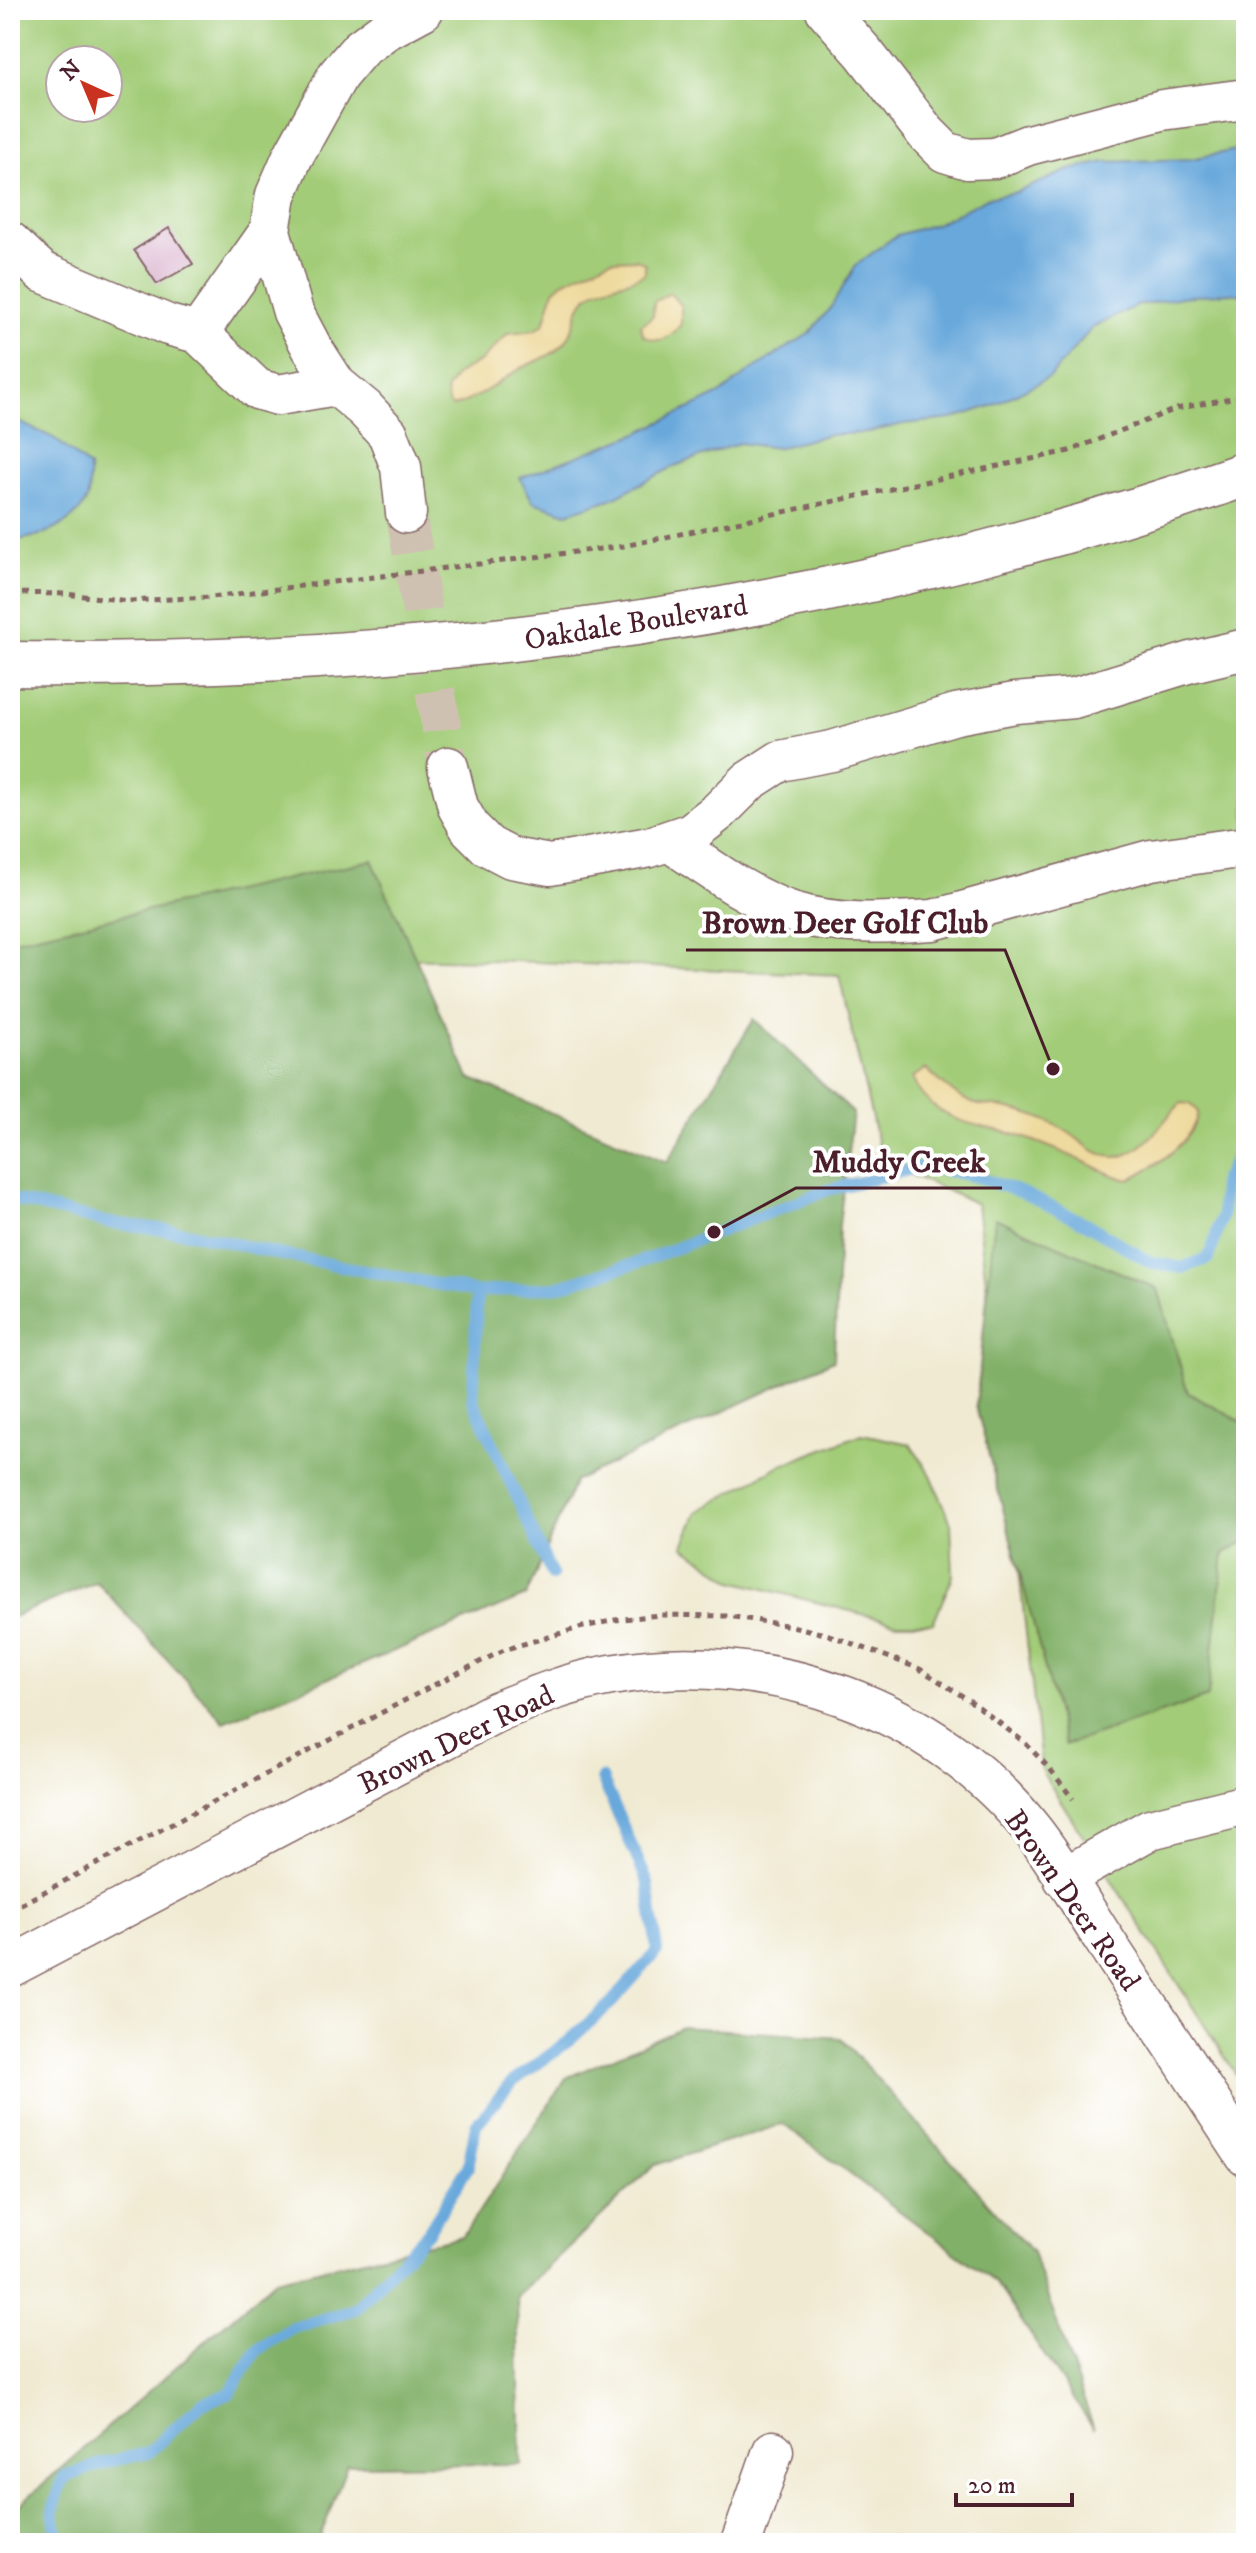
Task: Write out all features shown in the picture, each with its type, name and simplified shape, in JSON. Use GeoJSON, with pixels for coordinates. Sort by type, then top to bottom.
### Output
{"type":"FeatureCollection","features":[{"type":"Feature","properties":{"kind":"main road","name":"Oakdale Boulevard"},"geometry":{"type":"LineString","coordinates":[[10,664],[183,664],[300,659],[532,639],[648,622],[763,602],[990,551],[1246,474]]}},
{"type":"Feature","properties":{"kind":"street"},"geometry":{"type":"LineString","coordinates":[[406,513],[401,467],[388,434],[365,409],[336,385],[293,312],[270,231],[276,195],[292,158],[338,75],[360,49],[384,31],[423,10]]}},
{"type":"Feature","properties":{"kind":"street"},"geometry":{"type":"LineString","coordinates":[[826,10],[926,133],[945,152],[968,159],[995,158],[1028,145],[1162,110],[1246,99]]}},
{"type":"Feature","properties":{"kind":"street"},"geometry":{"type":"LineString","coordinates":[[198,333],[270,231]]}},
{"type":"Feature","properties":{"kind":"street"},"geometry":{"type":"LineString","coordinates":[[10,242],[42,272],[168,325],[198,333],[257,389],[278,395],[336,385]]}},
{"type":"Feature","properties":{"kind":"street"},"geometry":{"type":"LineString","coordinates":[[448,767],[458,807],[470,828],[488,846],[511,858],[550,865],[635,851],[691,833],[749,781],[780,761],[832,751],[956,714],[1015,703],[1074,698],[1246,649]]}},
{"type":"Feature","properties":{"kind":"street"},"geometry":{"type":"LineString","coordinates":[[669,841],[762,900],[795,913],[852,922],[898,923],[933,920],[1151,860],[1246,847]]}},
{"type":"Feature","properties":{"kind":"street","name":"Brown Deer Road"},"geometry":{"type":"LineString","coordinates":[[10,1967],[496,1712],[552,1689],[611,1674],[687,1667],[748,1671],[807,1684],[865,1704],[932,1739],[980,1776],[1033,1831],[1246,2156]]}},
{"type":"Feature","properties":{"kind":"street"},"geometry":{"type":"LineString","coordinates":[[1064,1878],[1150,1829],[1246,1805]]}},
{"type":"Feature","properties":{"kind":"street"},"geometry":{"type":"LineString","coordinates":[[741,2543],[773,2451]]}},
{"type":"Feature","properties":{"kind":"path"},"geometry":{"type":"LineString","coordinates":[[10,593],[65,594],[129,601],[212,597],[624,546],[1069,451],[1176,409],[1246,395]]}},
{"type":"Feature","properties":{"kind":"green space"},"geometry":{"type":"Polygon","coordinates":[[[10,10],[1246,10],[1246,2090],[1042,1772],[977,1204],[882,1162],[839,975],[488,960],[10,950],[10,10]]]}},
{"type":"Feature","properties":{"kind":"green space"},"geometry":{"type":"Polygon","coordinates":[[[372,860],[469,1078],[667,1162],[754,1019],[853,1113],[839,1225],[834,1360],[575,1481],[526,1596],[224,1722],[97,1582],[10,1618],[10,941],[372,860]]]}},
{"type":"Feature","properties":{"kind":"green space"},"geometry":{"type":"Polygon","coordinates":[[[995,1218],[1158,1289],[1188,1393],[1246,1424],[1246,1541],[1224,1553],[1208,1697],[1065,1745],[976,1406],[995,1218]]]}},
{"type":"Feature","properties":{"kind":"green space"},"geometry":{"type":"Polygon","coordinates":[[[862,1434],[910,1444],[931,1475],[951,1523],[953,1576],[933,1623],[897,1623],[733,1581],[683,1546],[697,1512],[779,1466],[862,1434]]]}},
{"type":"Feature","properties":{"kind":"green space"},"geometry":{"type":"Polygon","coordinates":[[[682,2027],[841,2038],[1032,2252],[1094,2429],[996,2283],[783,2124],[655,2165],[517,2296],[521,2464],[347,2465],[318,2543],[10,2543],[10,2507],[17,2507],[275,2280],[463,2236],[566,2078],[682,2027]]]}},
{"type":"Feature","properties":{"kind":"sand"},"geometry":{"type":"Polygon","coordinates":[[[637,259],[645,264],[645,273],[600,289],[587,297],[569,336],[555,351],[470,400],[452,407],[448,402],[446,391],[457,374],[481,361],[508,333],[535,330],[544,324],[554,290],[563,282],[610,260],[637,259]]]}},
{"type":"Feature","properties":{"kind":"sand"},"geometry":{"type":"Polygon","coordinates":[[[670,293],[681,306],[681,324],[664,339],[654,340],[643,335],[641,325],[653,316],[654,302],[670,293]]]}},
{"type":"Feature","properties":{"kind":"sand"},"geometry":{"type":"Polygon","coordinates":[[[925,1069],[968,1101],[1040,1118],[1106,1156],[1122,1156],[1140,1147],[1181,1103],[1191,1104],[1198,1112],[1181,1144],[1129,1180],[1029,1139],[947,1115],[927,1100],[914,1083],[912,1078],[925,1069]]]}},
{"type":"Feature","properties":{"kind":"water"},"geometry":{"type":"Polygon","coordinates":[[[1246,148],[1246,295],[1227,293],[1181,297],[1136,306],[1092,328],[1050,377],[994,405],[952,419],[903,424],[865,433],[827,435],[777,448],[739,443],[675,466],[611,499],[567,513],[533,502],[520,478],[638,433],[720,394],[810,333],[831,307],[856,265],[897,235],[936,224],[987,198],[1017,192],[1069,170],[1105,162],[1191,159],[1246,148]]]}},
{"type":"Feature","properties":{"kind":"water"},"geometry":{"type":"Polygon","coordinates":[[[10,418],[54,438],[89,467],[89,492],[81,508],[64,523],[43,534],[10,540],[10,418]]]}},
{"type":"Feature","properties":{"kind":"building"},"geometry":{"type":"Polygon","coordinates":[[[169,228],[193,264],[157,284],[134,250],[169,228]]]}},
{"type":"Feature","properties":{"kind":"waterway"},"geometry":{"type":"LineString","coordinates":[[10,1199],[110,1223],[191,1233],[272,1253],[477,1292],[556,1287],[637,1263],[828,1190],[925,1166],[980,1178],[1025,1194],[1087,1224],[1150,1262],[1182,1268],[1209,1258],[1222,1216],[1223,1181],[1246,1140]]}},
{"type":"Feature","properties":{"kind":"waterway"},"geometry":{"type":"LineString","coordinates":[[477,1292],[473,1400],[552,1575]]}},
{"type":"Feature","properties":{"kind":"waterway"},"geometry":{"type":"LineString","coordinates":[[59,2543],[53,2510],[64,2477],[107,2462],[148,2453],[202,2403],[229,2394],[257,2350],[290,2329],[355,2309],[428,2232],[468,2167],[476,2125],[511,2083],[569,2041],[612,2002],[657,1951],[648,1883],[602,1778]]}},
{"type":"Feature","properties":{"kind":"tunnel"},"geometry":{"type":"LineString","coordinates":[[406,513],[448,767]]}},
{"type":"Feature","properties":{"kind":"place","name":"Brown Deer Golf Club"},"geometry":{"type":"Point","coordinates":[1053,1069]}},
{"type":"Feature","properties":{"kind":"place","name":"Muddy Creek"},"geometry":{"type":"Point","coordinates":[714,1232]}}]}
